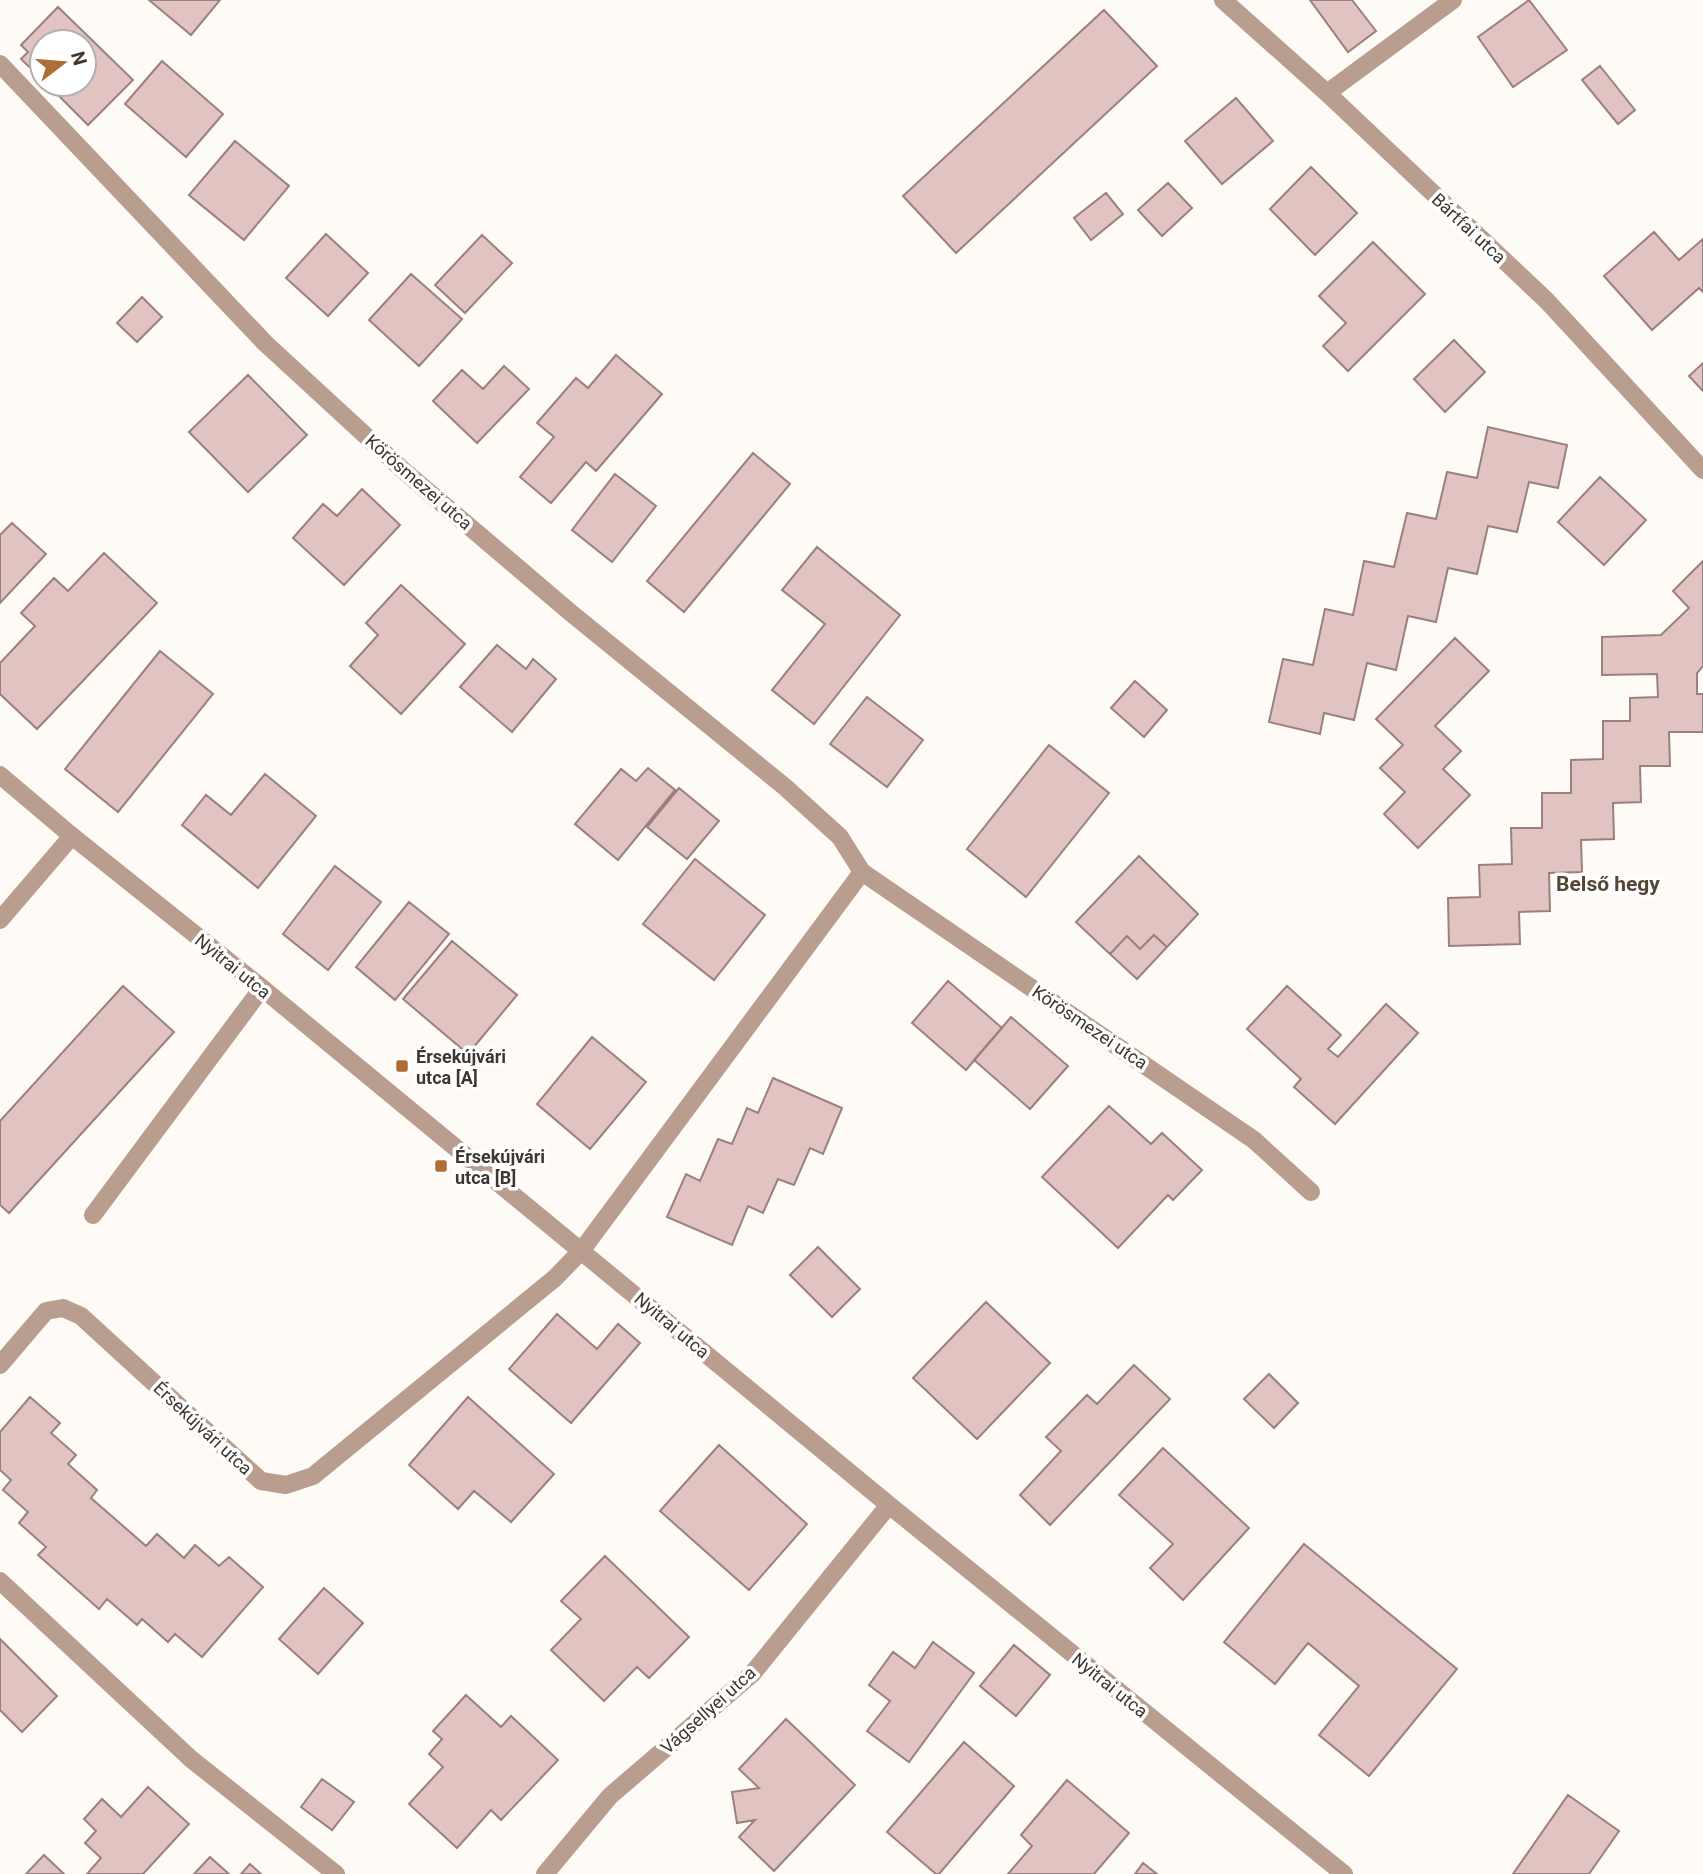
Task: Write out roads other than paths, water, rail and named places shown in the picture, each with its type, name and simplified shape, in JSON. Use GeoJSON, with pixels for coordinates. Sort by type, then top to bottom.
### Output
{"type":"FeatureCollection","features":[{"type":"Feature","properties":{"kind":"street","name":"Bártfai utca"},"geometry":{"type":"LineString","coordinates":[[1223,0],[1327,93],[1547,301],[1703,470]]}},
{"type":"Feature","properties":{"kind":"street"},"geometry":{"type":"LineString","coordinates":[[1327,93],[1453,0]]}},
{"type":"Feature","properties":{"kind":"street","name":"Körösmezei utca"},"geometry":{"type":"LineString","coordinates":[[0,64],[265,342],[404,471],[571,613],[785,787],[841,837],[862,872],[1254,1140],[1311,1192]]}},
{"type":"Feature","properties":{"kind":"street","name":"Nyitrai utca"},"geometry":{"type":"LineString","coordinates":[[0,775],[582,1250],[889,1505],[1344,1874]]}},
{"type":"Feature","properties":{"kind":"street"},"geometry":{"type":"LineString","coordinates":[[0,920],[72,836]]}},
{"type":"Feature","properties":{"kind":"street"},"geometry":{"type":"LineString","coordinates":[[582,1250],[862,872]]}},
{"type":"Feature","properties":{"kind":"street"},"geometry":{"type":"LineString","coordinates":[[93,1214],[262,988]]}},
{"type":"Feature","properties":{"kind":"street","name":"Érsekújvári utca"},"geometry":{"type":"LineString","coordinates":[[0,1365],[46,1311],[63,1308],[81,1316],[261,1481],[286,1485],[313,1476],[555,1278],[582,1250]]}},
{"type":"Feature","properties":{"kind":"street","name":"Vágsellyei utca"},"geometry":{"type":"LineString","coordinates":[[545,1874],[610,1796],[752,1674],[889,1505]]}},
{"type":"Feature","properties":{"kind":"street"},"geometry":{"type":"LineString","coordinates":[[0,1581],[191,1759],[336,1874]]}},
{"type":"Feature","properties":{"kind":"place","name":"Érsekújvári utca [A]"},"geometry":{"type":"Point","coordinates":[402,1066]}},
{"type":"Feature","properties":{"kind":"place","name":"Érsekújvári utca [B]"},"geometry":{"type":"Point","coordinates":[441,1166]}},
{"type":"Feature","properties":{"kind":"district","name":"Belső hegy"},"geometry":{"type":"Point","coordinates":[1608,884]}}]}
